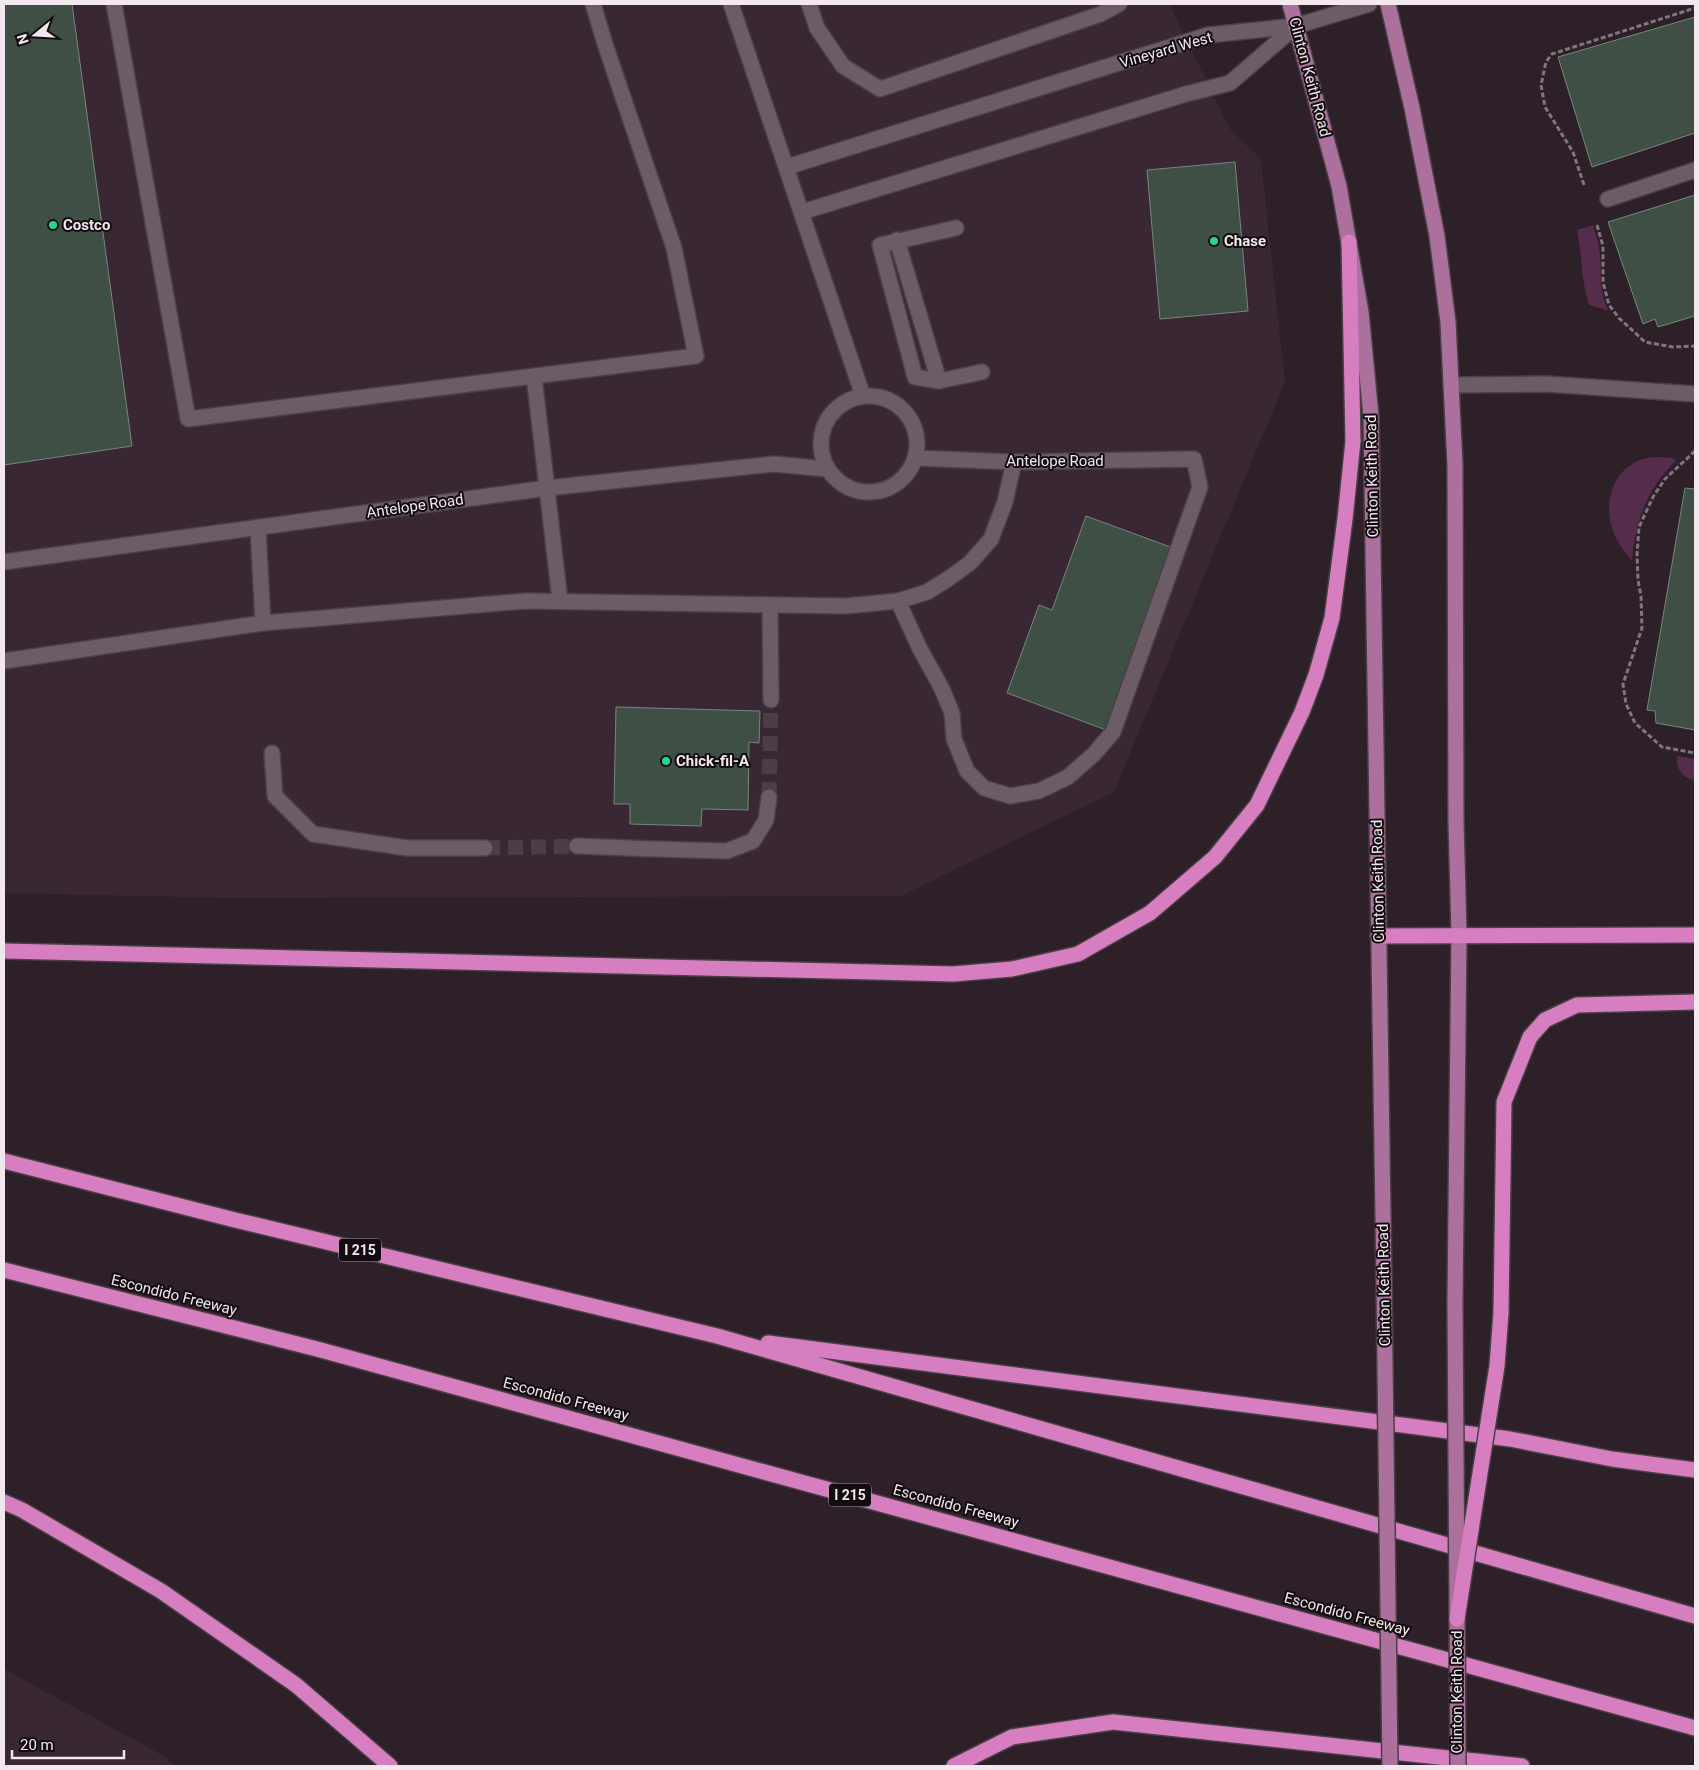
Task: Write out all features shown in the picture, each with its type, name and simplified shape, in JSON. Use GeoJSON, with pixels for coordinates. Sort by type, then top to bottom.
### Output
{"type":"FeatureCollection","features":[{"type":"Feature","properties":{"kind":"highway"},"geometry":{"type":"LineString","coordinates":[[4,951],[953,974],[1012,969],[1078,954],[1150,913],[1215,857],[1257,805],[1302,712],[1316,675],[1332,618],[1352,451],[1349,242]]}},
{"type":"Feature","properties":{"kind":"highway"},"geometry":{"type":"LineString","coordinates":[[1378,936],[1459,934],[1695,935]]}},
{"type":"Feature","properties":{"kind":"highway"},"geometry":{"type":"LineString","coordinates":[[1457,1619],[1497,1366],[1501,1313],[1504,1102],[1530,1037],[1545,1020],[1577,1005],[1695,1002]]}},
{"type":"Feature","properties":{"kind":"highway","name":"I 215"},"geometry":{"type":"LineString","coordinates":[[4,1162],[717,1336],[1695,1616]]}},
{"type":"Feature","properties":{"kind":"highway","name":"Escondido Freeway"},"geometry":{"type":"LineString","coordinates":[[4,1270],[317,1349],[1695,1728]]}},
{"type":"Feature","properties":{"kind":"highway"},"geometry":{"type":"LineString","coordinates":[[717,1336],[1500,1438],[1612,1459],[1695,1470]]}},
{"type":"Feature","properties":{"kind":"highway"},"geometry":{"type":"LineString","coordinates":[[4,1502],[22,1510],[161,1591],[296,1685],[390,1766]]}},
{"type":"Feature","properties":{"kind":"highway"},"geometry":{"type":"LineString","coordinates":[[954,1766],[1012,1737],[1113,1722],[1522,1766]]}},
{"type":"Feature","properties":{"kind":"main road","name":"Clinton Keith Road"},"geometry":{"type":"LineString","coordinates":[[1290,4],[1339,186],[1361,312],[1372,416],[1390,1766]]}},
{"type":"Feature","properties":{"kind":"main road","name":"Clinton Keith Road"},"geometry":{"type":"LineString","coordinates":[[1388,4],[1412,108],[1437,236],[1448,322],[1455,465],[1456,821],[1459,934],[1455,1301],[1458,1766]]}},
{"type":"Feature","properties":{"kind":"street"},"geometry":{"type":"LineString","coordinates":[[114,4],[188,419],[696,356],[674,248],[593,4]]}},
{"type":"Feature","properties":{"kind":"street"},"geometry":{"type":"LineString","coordinates":[[731,4],[863,396]]}},
{"type":"Feature","properties":{"kind":"street"},"geometry":{"type":"LineString","coordinates":[[809,4],[817,28],[843,66],[880,89],[1101,14],[1119,4]]}},
{"type":"Feature","properties":{"kind":"street"},"geometry":{"type":"LineString","coordinates":[[802,212],[1186,94],[1230,83],[1296,26],[1369,4]]}},
{"type":"Feature","properties":{"kind":"street","name":"Vineyard West"},"geometry":{"type":"LineString","coordinates":[[787,167],[1208,35],[1296,26]]}},
{"type":"Feature","properties":{"kind":"street"},"geometry":{"type":"LineString","coordinates":[[1608,199],[1695,170]]}},
{"type":"Feature","properties":{"kind":"street"},"geometry":{"type":"LineString","coordinates":[[956,228],[880,245],[914,377],[939,381],[982,372]]}},
{"type":"Feature","properties":{"kind":"street"},"geometry":{"type":"LineString","coordinates":[[897,240],[939,381]]}},
{"type":"Feature","properties":{"kind":"street"},"geometry":{"type":"LineString","coordinates":[[534,376],[560,601]]}},
{"type":"Feature","properties":{"kind":"street"},"geometry":{"type":"LineString","coordinates":[[1451,385],[1546,384],[1695,394]]}},
{"type":"Feature","properties":{"kind":"street"},"geometry":{"type":"LineString","coordinates":[[863,396],[879,397],[893,402],[906,413],[914,426],[917,442],[916,458],[909,472],[897,484],[883,491],[867,493],[851,490],[837,481],[827,468],[821,454],[821,438],[825,423],[841,405],[863,396]]}},
{"type":"Feature","properties":{"kind":"street","name":"Antelope Road"},"geometry":{"type":"LineString","coordinates":[[898,601],[952,712],[954,739],[967,771],[984,788],[1010,796],[1039,791],[1068,777],[1094,754],[1113,732],[1200,487],[1194,459],[1014,462],[916,458]]}},
{"type":"Feature","properties":{"kind":"street"},"geometry":{"type":"LineString","coordinates":[[4,661],[262,623],[526,601],[846,606],[898,601],[927,592],[948,579],[970,563],[991,539],[1005,502],[1014,462]]}},
{"type":"Feature","properties":{"kind":"street","name":"Antelope Road"},"geometry":{"type":"LineString","coordinates":[[4,562],[547,488],[774,464],[827,468]]}},
{"type":"Feature","properties":{"kind":"street"},"geometry":{"type":"LineString","coordinates":[[258,528],[262,623]]}},
{"type":"Feature","properties":{"kind":"street"},"geometry":{"type":"LineString","coordinates":[[770,605],[771,700]]}},
{"type":"Feature","properties":{"kind":"street"},"geometry":{"type":"LineString","coordinates":[[272,753],[275,796],[313,834],[407,848],[485,848]]}},
{"type":"Feature","properties":{"kind":"street"},"geometry":{"type":"LineString","coordinates":[[577,846],[727,851],[753,841],[766,820],[769,797]]}},
{"type":"Feature","properties":{"kind":"path"},"geometry":{"type":"LineString","coordinates":[[1585,187],[1574,152],[1545,107],[1541,85],[1546,62],[1552,54],[1695,8]]}},
{"type":"Feature","properties":{"kind":"path"},"geometry":{"type":"LineString","coordinates":[[1596,221],[1603,246],[1603,282],[1609,305],[1619,318],[1645,342],[1672,347],[1695,346]]}},
{"type":"Feature","properties":{"kind":"path"},"geometry":{"type":"LineString","coordinates":[[1695,451],[1665,478],[1653,497],[1640,527],[1637,555],[1642,628],[1623,684],[1626,704],[1635,723],[1662,747],[1695,753]]}},
{"type":"Feature","properties":{"kind":"shaded area"},"geometry":{"type":"Polygon","coordinates":[[[4,4],[1172,4],[1171,8],[1230,129],[1261,159],[1285,382],[1114,792],[901,896],[229,898],[4,893],[4,4]]]}},
{"type":"Feature","properties":{"kind":"shaded area"},"geometry":{"type":"Polygon","coordinates":[[[1593,225],[1599,248],[1603,295],[1609,311],[1589,305],[1584,286],[1577,230],[1593,225]]]}},
{"type":"Feature","properties":{"kind":"shaded area"},"geometry":{"type":"Polygon","coordinates":[[[1660,457],[1672,458],[1676,461],[1657,483],[1644,507],[1636,533],[1632,561],[1619,543],[1610,522],[1609,503],[1611,493],[1619,476],[1634,463],[1640,460],[1660,457]]]}},
{"type":"Feature","properties":{"kind":"shaded area"},"geometry":{"type":"Polygon","coordinates":[[[1677,756],[1695,759],[1695,780],[1683,775],[1679,769],[1677,756]]]}},
{"type":"Feature","properties":{"kind":"shaded area"},"geometry":{"type":"Polygon","coordinates":[[[4,1669],[162,1755],[176,1766],[4,1766],[4,1669]]]}},
{"type":"Feature","properties":{"kind":"building","name":"Costco"},"geometry":{"type":"Polygon","coordinates":[[[4,4],[72,4],[132,446],[4,465],[4,4]]]}},
{"type":"Feature","properties":{"kind":"building"},"geometry":{"type":"Polygon","coordinates":[[[1695,17],[1695,133],[1592,167],[1558,57],[1695,17]]]}},
{"type":"Feature","properties":{"kind":"building"},"geometry":{"type":"Polygon","coordinates":[[[1235,162],[1248,311],[1160,319],[1147,170],[1235,162]]]}},
{"type":"Feature","properties":{"kind":"building"},"geometry":{"type":"Polygon","coordinates":[[[1695,195],[1695,316],[1658,327],[1655,319],[1643,324],[1608,222],[1695,195]]]}},
{"type":"Feature","properties":{"kind":"building"},"geometry":{"type":"Polygon","coordinates":[[[1685,488],[1695,489],[1695,730],[1656,723],[1655,711],[1647,710],[1685,488]]]}},
{"type":"Feature","properties":{"kind":"building"},"geometry":{"type":"Polygon","coordinates":[[[1086,516],[1173,548],[1106,730],[1007,693],[1039,605],[1052,610],[1086,516]]]}},
{"type":"Feature","properties":{"kind":"building"},"geometry":{"type":"Polygon","coordinates":[[[616,707],[760,711],[759,743],[749,742],[748,810],[702,809],[701,826],[630,824],[630,804],[614,804],[616,707]]]}},
{"type":"Feature","properties":{"kind":"tunnel"},"geometry":{"type":"LineString","coordinates":[[769,797],[771,700]]}},
{"type":"Feature","properties":{"kind":"tunnel"},"geometry":{"type":"LineString","coordinates":[[485,848],[577,846]]}},
{"type":"Feature","properties":{"kind":"place","name":"Costco"},"geometry":{"type":"Point","coordinates":[53,225]}},
{"type":"Feature","properties":{"kind":"place","name":"Chase"},"geometry":{"type":"Point","coordinates":[1214,241]}},
{"type":"Feature","properties":{"kind":"place","name":"Chick-fil-A"},"geometry":{"type":"Point","coordinates":[666,761]}}]}
